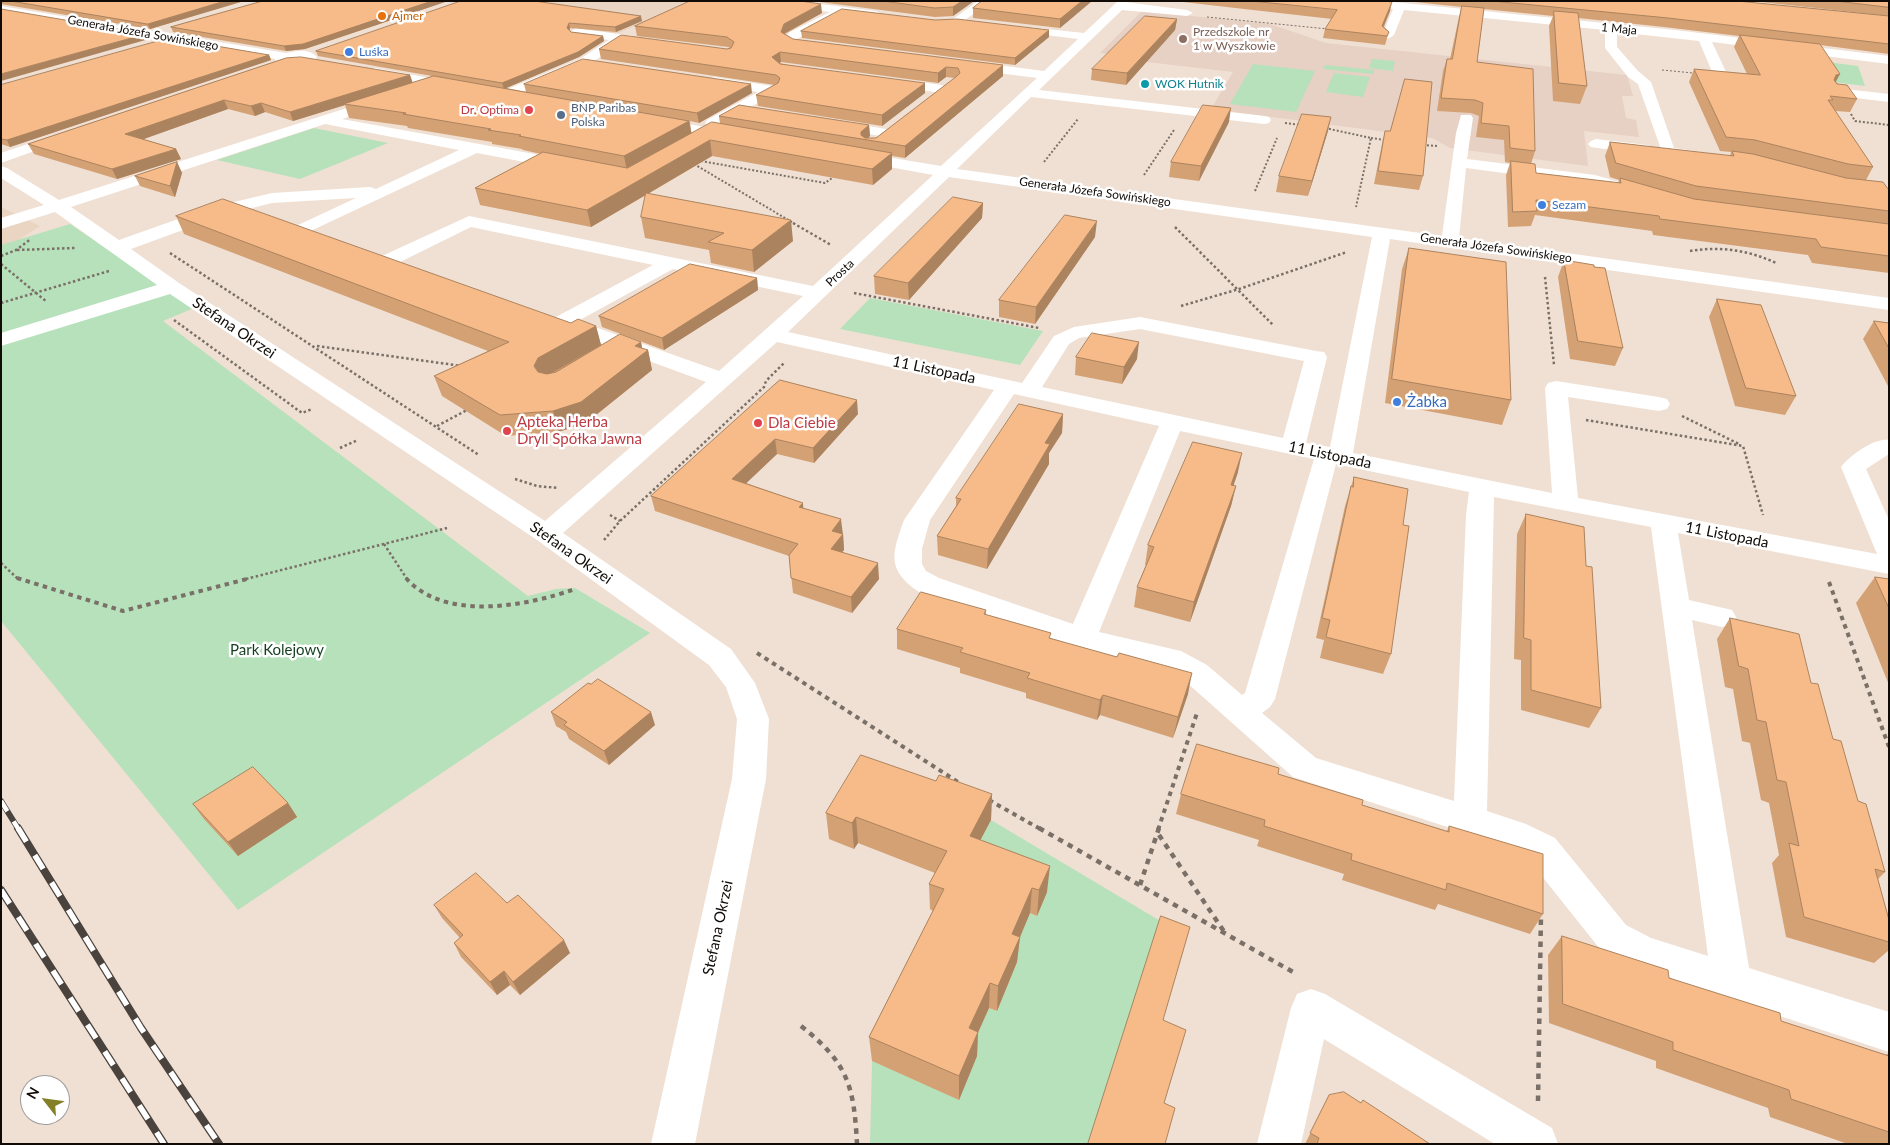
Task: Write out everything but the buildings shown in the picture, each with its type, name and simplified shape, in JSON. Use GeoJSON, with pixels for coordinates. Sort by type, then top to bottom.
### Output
{"type":"FeatureCollection","features":[{"type":"Feature","properties":{"kind":"street"},"geometry":{"type":"LineString","coordinates":[[766,1],[888,16]]}},
{"type":"Feature","properties":{"kind":"street"},"geometry":{"type":"LineString","coordinates":[[957,21],[986,1]]}},
{"type":"Feature","properties":{"kind":"street","name":"1 Maja"},"geometry":{"type":"LineString","coordinates":[[1348,1],[1399,8],[1421,6],[1704,38],[1735,37],[1887,63]]}},
{"type":"Feature","properties":{"kind":"street"},"geometry":{"type":"LineString","coordinates":[[1123,4],[1153,13],[1187,13]]}},
{"type":"Feature","properties":{"kind":"street","name":"Prosta"},"geometry":{"type":"LineString","coordinates":[[546,534],[773,335],[1123,4]]}},
{"type":"Feature","properties":{"kind":"street"},"geometry":{"type":"LineString","coordinates":[[1388,35],[1399,8]]}},
{"type":"Feature","properties":{"kind":"street","name":"Generała Józefa Sowińskiego"},"geometry":{"type":"LineString","coordinates":[[1,9],[147,40],[173,32],[285,59]]}},
{"type":"Feature","properties":{"kind":"street"},"geometry":{"type":"LineString","coordinates":[[837,49],[798,44],[790,41],[790,39],[841,10]]}},
{"type":"Feature","properties":{"kind":"street"},"geometry":{"type":"LineString","coordinates":[[942,21],[974,23]]}},
{"type":"Feature","properties":{"kind":"street"},"geometry":{"type":"LineString","coordinates":[[999,26],[1088,37]]}},
{"type":"Feature","properties":{"kind":"street"},"geometry":{"type":"LineString","coordinates":[[1611,28],[1611,48],[1633,74],[1644,82],[1668,152]]}},
{"type":"Feature","properties":{"kind":"street"},"geometry":{"type":"LineString","coordinates":[[503,96],[584,62],[634,30]]}},
{"type":"Feature","properties":{"kind":"street"},"geometry":{"type":"LineString","coordinates":[[576,32],[646,42]]}},
{"type":"Feature","properties":{"kind":"street"},"geometry":{"type":"LineString","coordinates":[[1704,38],[1720,74]]}},
{"type":"Feature","properties":{"kind":"street"},"geometry":{"type":"LineString","coordinates":[[268,68],[285,59],[310,55],[327,64]]}},
{"type":"Feature","properties":{"kind":"street"},"geometry":{"type":"LineString","coordinates":[[584,62],[608,65]]}},
{"type":"Feature","properties":{"kind":"street"},"geometry":{"type":"LineString","coordinates":[[928,100],[950,78],[971,66],[1048,75]]}},
{"type":"Feature","properties":{"kind":"street"},"geometry":{"type":"LineString","coordinates":[[363,70],[467,89]]}},
{"type":"Feature","properties":{"kind":"street"},"geometry":{"type":"LineString","coordinates":[[876,80],[950,78]]}},
{"type":"Feature","properties":{"kind":"street"},"geometry":{"type":"LineString","coordinates":[[674,152],[738,109],[772,90],[704,79]]}},
{"type":"Feature","properties":{"kind":"street"},"geometry":{"type":"LineString","coordinates":[[1,224],[437,84]]}},
{"type":"Feature","properties":{"kind":"street"},"geometry":{"type":"LineString","coordinates":[[485,92],[530,101]]}},
{"type":"Feature","properties":{"kind":"street"},"geometry":{"type":"LineString","coordinates":[[1836,92],[1889,98]]}},
{"type":"Feature","properties":{"kind":"street"},"geometry":{"type":"LineString","coordinates":[[1028,93],[1092,102],[1264,120]]}},
{"type":"Feature","properties":{"kind":"street"},"geometry":{"type":"LineString","coordinates":[[738,109],[758,112]]}},
{"type":"Feature","properties":{"kind":"street"},"geometry":{"type":"LineString","coordinates":[[1450,242],[1466,118]]}},
{"type":"Feature","properties":{"kind":"street"},"geometry":{"type":"LineString","coordinates":[[325,120],[583,169]]}},
{"type":"Feature","properties":{"kind":"street"},"geometry":{"type":"LineString","coordinates":[[642,120],[749,138]]}},
{"type":"Feature","properties":{"kind":"street"},"geometry":{"type":"LineString","coordinates":[[817,122],[886,133],[900,122]]}},
{"type":"Feature","properties":{"kind":"street"},"geometry":{"type":"LineString","coordinates":[[1,158],[77,131]]}},
{"type":"Feature","properties":{"kind":"street","name":"Generała Józefa Sowińskiego"},"geometry":{"type":"LineString","coordinates":[[886,133],[851,156],[946,172],[1889,304]]}},
{"type":"Feature","properties":{"kind":"street"},"geometry":{"type":"LineString","coordinates":[[1596,144],[1721,158]]}},
{"type":"Feature","properties":{"kind":"street"},"geometry":{"type":"LineString","coordinates":[[304,229],[476,148]]}},
{"type":"Feature","properties":{"kind":"street"},"geometry":{"type":"LineString","coordinates":[[445,162],[494,164],[508,162],[520,156]]}},
{"type":"Feature","properties":{"kind":"street"},"geometry":{"type":"LineString","coordinates":[[1460,157],[1595,180],[1649,196]]}},
{"type":"Feature","properties":{"kind":"street","name":"Stefana Okrzei"},"geometry":{"type":"LineString","coordinates":[[14,185],[58,207],[110,261],[172,287],[546,534],[720,657],[740,683],[753,719],[749,779],[673,1144]]}},
{"type":"Feature","properties":{"kind":"street"},"geometry":{"type":"LineString","coordinates":[[110,261],[146,237],[217,211],[272,198],[382,192]]}},
{"type":"Feature","properties":{"kind":"street"},"geometry":{"type":"LineString","coordinates":[[240,206],[267,216]]}},
{"type":"Feature","properties":{"kind":"street"},"geometry":{"type":"LineString","coordinates":[[416,270],[380,257],[469,221],[818,293]]}},
{"type":"Feature","properties":{"kind":"street"},"geometry":{"type":"LineString","coordinates":[[286,222],[329,238]]}},
{"type":"Feature","properties":{"kind":"street"},"geometry":{"type":"LineString","coordinates":[[1240,712],[1259,699],[1334,455],[1382,232]]}},
{"type":"Feature","properties":{"kind":"street"},"geometry":{"type":"LineString","coordinates":[[672,262],[552,319],[722,380]]}},
{"type":"Feature","properties":{"kind":"street"},"geometry":{"type":"LineString","coordinates":[[1,340],[172,287]]}},
{"type":"Feature","properties":{"kind":"street"},"geometry":{"type":"LineString","coordinates":[[1293,447],[1316,357],[1140,323],[1074,333],[1061,340],[1018,388],[917,520],[907,560],[914,576],[929,585],[1082,638],[1170,658],[1196,673],[1305,768],[1514,834],[1542,849],[1613,937],[1642,952],[1889,1032]]}},
{"type":"Feature","properties":{"kind":"street","name":"11 Listopada"},"geometry":{"type":"LineString","coordinates":[[773,335],[1482,487],[1889,565]]}},
{"type":"Feature","properties":{"kind":"street"},"geometry":{"type":"LineString","coordinates":[[599,358],[622,344]]}},
{"type":"Feature","properties":{"kind":"street"},"geometry":{"type":"LineString","coordinates":[[1566,504],[1556,388],[1660,404]]}},
{"type":"Feature","properties":{"kind":"street"},"geometry":{"type":"LineString","coordinates":[[1082,638],[1172,422]]}},
{"type":"Feature","properties":{"kind":"street"},"geometry":{"type":"LineString","coordinates":[[1889,447],[1883,446],[1853,466],[1889,551]]}},
{"type":"Feature","properties":{"kind":"street"},"geometry":{"type":"LineString","coordinates":[[1470,820],[1479,525],[1482,487]]}},
{"type":"Feature","properties":{"kind":"street"},"geometry":{"type":"LineString","coordinates":[[1663,522],[1731,981]]}},
{"type":"Feature","properties":{"kind":"street"},"geometry":{"type":"LineString","coordinates":[[1676,607],[1722,617]]}},
{"type":"Feature","properties":{"kind":"street"},"geometry":{"type":"LineString","coordinates":[[1279,1144],[1311,1008],[1537,1124]]}},
{"type":"Feature","properties":{"kind":"path"},"geometry":{"type":"LineString","coordinates":[[1153,13],[1329,29]]}},
{"type":"Feature","properties":{"kind":"path"},"geometry":{"type":"LineString","coordinates":[[1656,69],[1694,73]]}},
{"type":"Feature","properties":{"kind":"path"},"geometry":{"type":"LineString","coordinates":[[1044,162],[1092,102]]}},
{"type":"Feature","properties":{"kind":"path"},"geometry":{"type":"LineString","coordinates":[[1144,176],[1187,112]]}},
{"type":"Feature","properties":{"kind":"path"},"geometry":{"type":"LineString","coordinates":[[1283,123],[1308,126]]}},
{"type":"Feature","properties":{"kind":"path"},"geometry":{"type":"LineString","coordinates":[[1324,128],[1389,140]]}},
{"type":"Feature","properties":{"kind":"path"},"geometry":{"type":"LineString","coordinates":[[1255,191],[1280,131]]}},
{"type":"Feature","properties":{"kind":"path"},"geometry":{"type":"LineString","coordinates":[[1356,209],[1371,138]]}},
{"type":"Feature","properties":{"kind":"path"},"geometry":{"type":"LineString","coordinates":[[1418,144],[1460,157]]}},
{"type":"Feature","properties":{"kind":"path"},"geometry":{"type":"LineString","coordinates":[[674,152],[684,158],[825,183],[837,175]]}},
{"type":"Feature","properties":{"kind":"path"},"geometry":{"type":"LineString","coordinates":[[701,161],[692,163],[831,246]]}},
{"type":"Feature","properties":{"kind":"path"},"geometry":{"type":"LineString","coordinates":[[1171,223],[1285,336],[1280,350]]}},
{"type":"Feature","properties":{"kind":"path"},"geometry":{"type":"LineString","coordinates":[[146,237],[484,458]]}},
{"type":"Feature","properties":{"kind":"path"},"geometry":{"type":"LineString","coordinates":[[1,256],[16,250],[32,238]]}},
{"type":"Feature","properties":{"kind":"path"},"geometry":{"type":"LineString","coordinates":[[16,250],[78,248],[71,243]]}},
{"type":"Feature","properties":{"kind":"path"},"geometry":{"type":"LineString","coordinates":[[1177,307],[1239,289],[1347,252]]}},
{"type":"Feature","properties":{"kind":"path"},"geometry":{"type":"LineString","coordinates":[[1,303],[110,261],[128,284],[110,298],[118,303]]}},
{"type":"Feature","properties":{"kind":"path"},"geometry":{"type":"LineString","coordinates":[[1544,272],[1556,388]]}},
{"type":"Feature","properties":{"kind":"path"},"geometry":{"type":"LineString","coordinates":[[853,293],[1042,328]]}},
{"type":"Feature","properties":{"kind":"path"},"geometry":{"type":"LineString","coordinates":[[169,317],[302,414],[315,408]]}},
{"type":"Feature","properties":{"kind":"path"},"geometry":{"type":"LineString","coordinates":[[314,346],[462,366]]}},
{"type":"Feature","properties":{"kind":"path"},"geometry":{"type":"LineString","coordinates":[[620,521],[764,387],[766,381],[775,371]]}},
{"type":"Feature","properties":{"kind":"path"},"geometry":{"type":"LineString","coordinates":[[1660,404],[1743,446],[1763,516]]}},
{"type":"Feature","properties":{"kind":"path"},"geometry":{"type":"LineString","coordinates":[[437,426],[470,408]]}},
{"type":"Feature","properties":{"kind":"path"},"geometry":{"type":"LineString","coordinates":[[1558,415],[1743,446]]}},
{"type":"Feature","properties":{"kind":"path"},"geometry":{"type":"LineString","coordinates":[[352,434],[360,439]]}},
{"type":"Feature","properties":{"kind":"path"},"geometry":{"type":"LineString","coordinates":[[514,479],[536,486],[558,488]]}},
{"type":"Feature","properties":{"kind":"path"},"geometry":{"type":"LineString","coordinates":[[1,563],[17,578],[123,611],[448,528]]}},
{"type":"Feature","properties":{"kind":"path"},"geometry":{"type":"LineString","coordinates":[[384,544],[412,585],[440,601],[450,603],[469,605],[530,602],[561,596],[581,587],[602,574]]}},
{"type":"Feature","properties":{"kind":"path"},"geometry":{"type":"LineString","coordinates":[[1829,582],[1889,747]]}},
{"type":"Feature","properties":{"kind":"path"},"geometry":{"type":"LineString","coordinates":[[753,650],[967,788]]}},
{"type":"Feature","properties":{"kind":"path"},"geometry":{"type":"LineString","coordinates":[[1140,886],[1206,683]]}},
{"type":"Feature","properties":{"kind":"path"},"geometry":{"type":"LineString","coordinates":[[984,798],[1293,972],[1311,1008]]}},
{"type":"Feature","properties":{"kind":"path"},"geometry":{"type":"LineString","coordinates":[[1158,834],[1225,934]]}},
{"type":"Feature","properties":{"kind":"path"},"geometry":{"type":"LineString","coordinates":[[1537,1124],[1542,908]]}},
{"type":"Feature","properties":{"kind":"path"},"geometry":{"type":"LineString","coordinates":[[801,1026],[830,1051],[845,1073],[857,1122],[857,1144]]}},
{"type":"Feature","properties":{"kind":"shaded area"},"geometry":{"type":"Polygon","coordinates":[[[494,1],[694,1],[614,35],[570,29],[522,49],[494,1]]]}},
{"type":"Feature","properties":{"kind":"shaded area"},"geometry":{"type":"Polygon","coordinates":[[[1142,11],[1270,24],[1326,43],[1627,75],[1633,96],[1622,96],[1626,118],[1636,120],[1639,137],[1584,131],[1588,166],[1450,148],[1432,138],[1211,109],[1233,72],[1130,60],[1133,57],[1100,53],[1142,11]]]}},
{"type":"Feature","properties":{"kind":"shaded area"},"geometry":{"type":"Polygon","coordinates":[[[1,207],[40,226],[1,251],[1,207]]]}},
{"type":"Feature","properties":{"kind":"green space"},"geometry":{"type":"Polygon","coordinates":[[[1788,57],[1858,66],[1865,86],[1799,78],[1788,57]]]}},
{"type":"Feature","properties":{"kind":"green space"},"geometry":{"type":"Polygon","coordinates":[[[1372,59],[1395,61],[1393,71],[1369,68],[1372,59]]]}},
{"type":"Feature","properties":{"kind":"green space"},"geometry":{"type":"Polygon","coordinates":[[[1253,64],[1315,71],[1296,112],[1230,104],[1253,64]]]}},
{"type":"Feature","properties":{"kind":"green space"},"geometry":{"type":"Polygon","coordinates":[[[1325,65],[1374,70],[1373,74],[1323,69],[1325,65]]]}},
{"type":"Feature","properties":{"kind":"green space"},"geometry":{"type":"Polygon","coordinates":[[[1334,73],[1370,77],[1363,97],[1326,92],[1334,73]]]}},
{"type":"Feature","properties":{"kind":"green space"},"geometry":{"type":"Polygon","coordinates":[[[314,128],[388,143],[300,179],[217,160],[314,128]]]}},
{"type":"Feature","properties":{"kind":"green space","name":"Park Kolejowy"},"geometry":{"type":"Polygon","coordinates":[[[70,224],[194,308],[163,321],[528,596],[556,589],[575,588],[650,633],[238,910],[1,621],[1,245],[70,224]]]}},
{"type":"Feature","properties":{"kind":"green space"},"geometry":{"type":"Polygon","coordinates":[[[870,298],[1043,331],[1020,365],[840,329],[870,298]]]}},
{"type":"Feature","properties":{"kind":"green space"},"geometry":{"type":"Polygon","coordinates":[[[991,820],[1162,922],[1090,1144],[870,1144],[872,1061],[959,1099],[969,1053],[989,1008],[997,1011],[1017,962],[1010,959],[1030,913],[1037,916],[969,862],[991,820]]]}},
{"type":"Feature","properties":{"kind":"railway"},"geometry":{"type":"LineString","coordinates":[[1,801],[19,830]]}},
{"type":"Feature","properties":{"kind":"railway"},"geometry":{"type":"LineString","coordinates":[[18,828],[141,1028],[219,1144]]}},
{"type":"Feature","properties":{"kind":"railway"},"geometry":{"type":"LineString","coordinates":[[1,890],[164,1144]]}},
{"type":"Feature","properties":{"kind":"place","name":"Ajmer"},"geometry":{"type":"Point","coordinates":[382,16]}},
{"type":"Feature","properties":{"kind":"place","name":"Przedszkole nr 1 w Wyszkowie"},"geometry":{"type":"Point","coordinates":[1183,39]}},
{"type":"Feature","properties":{"kind":"place","name":"Luśka"},"geometry":{"type":"Point","coordinates":[349,52]}},
{"type":"Feature","properties":{"kind":"place","name":"WOK Hutnik"},"geometry":{"type":"Point","coordinates":[1145,84]}},
{"type":"Feature","properties":{"kind":"place","name":"Dr. Optima"},"geometry":{"type":"Point","coordinates":[529,110]}},
{"type":"Feature","properties":{"kind":"place","name":"BNP Paribas Polska"},"geometry":{"type":"Point","coordinates":[561,115]}},
{"type":"Feature","properties":{"kind":"place","name":"Sezam"},"geometry":{"type":"Point","coordinates":[1542,205]}},
{"type":"Feature","properties":{"kind":"place","name":"Żabka"},"geometry":{"type":"Point","coordinates":[1397,402]}},
{"type":"Feature","properties":{"kind":"place","name":"Dla Ciebie"},"geometry":{"type":"Point","coordinates":[758,423]}},
{"type":"Feature","properties":{"kind":"place","name":"Apteka Herba Dryll Spółka Jawna"},"geometry":{"type":"Point","coordinates":[507,431]}}]}
